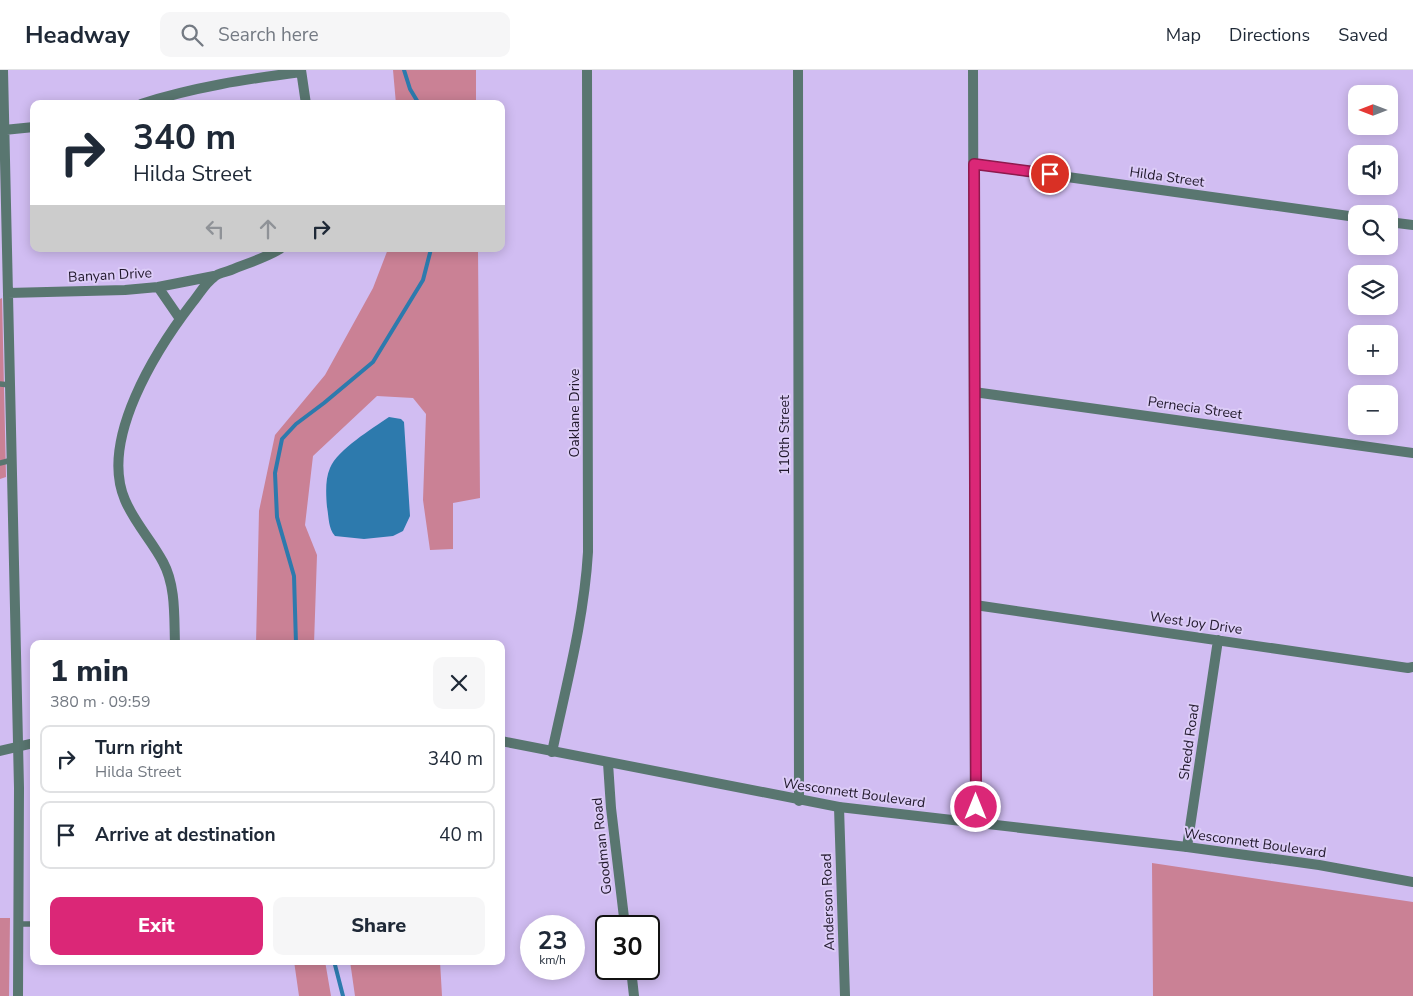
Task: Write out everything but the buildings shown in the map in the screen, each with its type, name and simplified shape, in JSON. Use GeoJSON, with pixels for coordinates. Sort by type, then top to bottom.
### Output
{"type":"FeatureCollection","features":[{"type":"Feature","properties":{"kind":"street"},"geometry":{"type":"LineString","coordinates":[[3,70],[8,293],[5,384],[12,460],[18,747],[18,996]]}},
{"type":"Feature","properties":{"kind":"street","name":"Oaklane Drive"},"geometry":{"type":"LineString","coordinates":[[552,752],[582,613],[588,552],[587,70]]}},
{"type":"Feature","properties":{"kind":"street","name":"110th Street"},"geometry":{"type":"LineString","coordinates":[[798,70],[799,800]]}},
{"type":"Feature","properties":{"kind":"street"},"geometry":{"type":"LineString","coordinates":[[973,70],[976,824]]}},
{"type":"Feature","properties":{"kind":"street"},"geometry":{"type":"LineString","coordinates":[[154,100],[236,81],[301,71],[305,100]]}},
{"type":"Feature","properties":{"kind":"street"},"geometry":{"type":"LineString","coordinates":[[4,130],[30,127]]}},
{"type":"Feature","properties":{"kind":"street","name":"Hilda Street"},"geometry":{"type":"LineString","coordinates":[[974,164],[1348,216]]}},
{"type":"Feature","properties":{"kind":"street"},"geometry":{"type":"LineString","coordinates":[[1398,223],[1413,225]]}},
{"type":"Feature","properties":{"kind":"street","name":"Banyan Drive"},"geometry":{"type":"LineString","coordinates":[[8,293],[125,290],[158,287],[214,276],[275,252]]}},
{"type":"Feature","properties":{"kind":"street"},"geometry":{"type":"LineString","coordinates":[[175,640],[171,586],[164,563],[125,501],[119,483],[118,463],[120,444],[126,421],[146,375],[180,319],[214,276]]}},
{"type":"Feature","properties":{"kind":"street"},"geometry":{"type":"LineString","coordinates":[[158,287],[180,319]]}},
{"type":"Feature","properties":{"kind":"street","name":"Pernecia Street"},"geometry":{"type":"LineString","coordinates":[[974,392],[1413,453]]}},
{"type":"Feature","properties":{"kind":"street","name":"West Joy Drive"},"geometry":{"type":"LineString","coordinates":[[975,605],[1408,668],[1413,667]]}},
{"type":"Feature","properties":{"kind":"street","name":"Shedd Road"},"geometry":{"type":"LineString","coordinates":[[1187,847],[1218,640]]}},
{"type":"Feature","properties":{"kind":"street","name":"Wesconnett Boulevard"},"geometry":{"type":"LineString","coordinates":[[505,742],[839,807],[1187,847],[1319,865],[1413,882]]}},
{"type":"Feature","properties":{"kind":"street"},"geometry":{"type":"LineString","coordinates":[[0,751],[30,744]]}},
{"type":"Feature","properties":{"kind":"street","name":"Goodman Road"},"geometry":{"type":"LineString","coordinates":[[608,763],[611,808],[625,915]]}},
{"type":"Feature","properties":{"kind":"street","name":"Anderson Road"},"geometry":{"type":"LineString","coordinates":[[839,807],[845,996]]}},
{"type":"Feature","properties":{"kind":"street"},"geometry":{"type":"LineString","coordinates":[[632,980],[634,996]]}},
{"type":"Feature","properties":{"kind":"lane"},"geometry":{"type":"LineString","coordinates":[[0,463],[12,460]]}},
{"type":"Feature","properties":{"kind":"lane"},"geometry":{"type":"LineString","coordinates":[[19,924],[30,924]]}},
{"type":"Feature","properties":{"kind":"shaded area"},"geometry":{"type":"Polygon","coordinates":[[[393,70],[476,70],[476,100],[396,100],[393,70]]]}},
{"type":"Feature","properties":{"kind":"shaded area"},"geometry":{"type":"Polygon","coordinates":[[[387,252],[478,252],[480,498],[453,503],[453,549],[430,550],[423,500],[426,414],[413,398],[377,396],[313,456],[305,525],[317,555],[314,640],[256,640],[259,511],[275,435],[325,375],[373,288],[387,252]]]}},
{"type":"Feature","properties":{"kind":"shaded area"},"geometry":{"type":"Polygon","coordinates":[[[2,298],[6,477],[0,479],[0,299],[2,298]]]}},
{"type":"Feature","properties":{"kind":"shaded area"},"geometry":{"type":"Polygon","coordinates":[[[1152,863],[1413,902],[1413,996],[1153,996],[1152,863]]]}},
{"type":"Feature","properties":{"kind":"shaded area"},"geometry":{"type":"Polygon","coordinates":[[[0,918],[10,918],[9,996],[0,996],[0,918]]]}},
{"type":"Feature","properties":{"kind":"shaded area"},"geometry":{"type":"Polygon","coordinates":[[[295,965],[326,965],[331,996],[299,996],[295,965]]]}},
{"type":"Feature","properties":{"kind":"shaded area"},"geometry":{"type":"Polygon","coordinates":[[[351,965],[440,965],[442,996],[355,996],[351,965]]]}},
{"type":"Feature","properties":{"kind":"water"},"geometry":{"type":"Polygon","coordinates":[[[389,417],[401,419],[404,422],[410,516],[403,531],[393,536],[364,539],[335,536],[330,526],[327,502],[328,472],[340,454],[365,433],[389,417]]]}},
{"type":"Feature","properties":{"kind":"waterway"},"geometry":{"type":"LineString","coordinates":[[404,70],[410,89],[417,100]]}},
{"type":"Feature","properties":{"kind":"waterway"},"geometry":{"type":"LineString","coordinates":[[296,640],[294,576],[277,517],[275,473],[282,439],[296,424],[373,362],[423,280],[430,252]]}},
{"type":"Feature","properties":{"kind":"waterway"},"geometry":{"type":"LineString","coordinates":[[335,965],[343,996]]}},
{"type":"Feature","properties":{"kind":"route"},"geometry":{"type":"LineString","coordinates":[[976,807],[974,164],[1050,174]]}}]}
